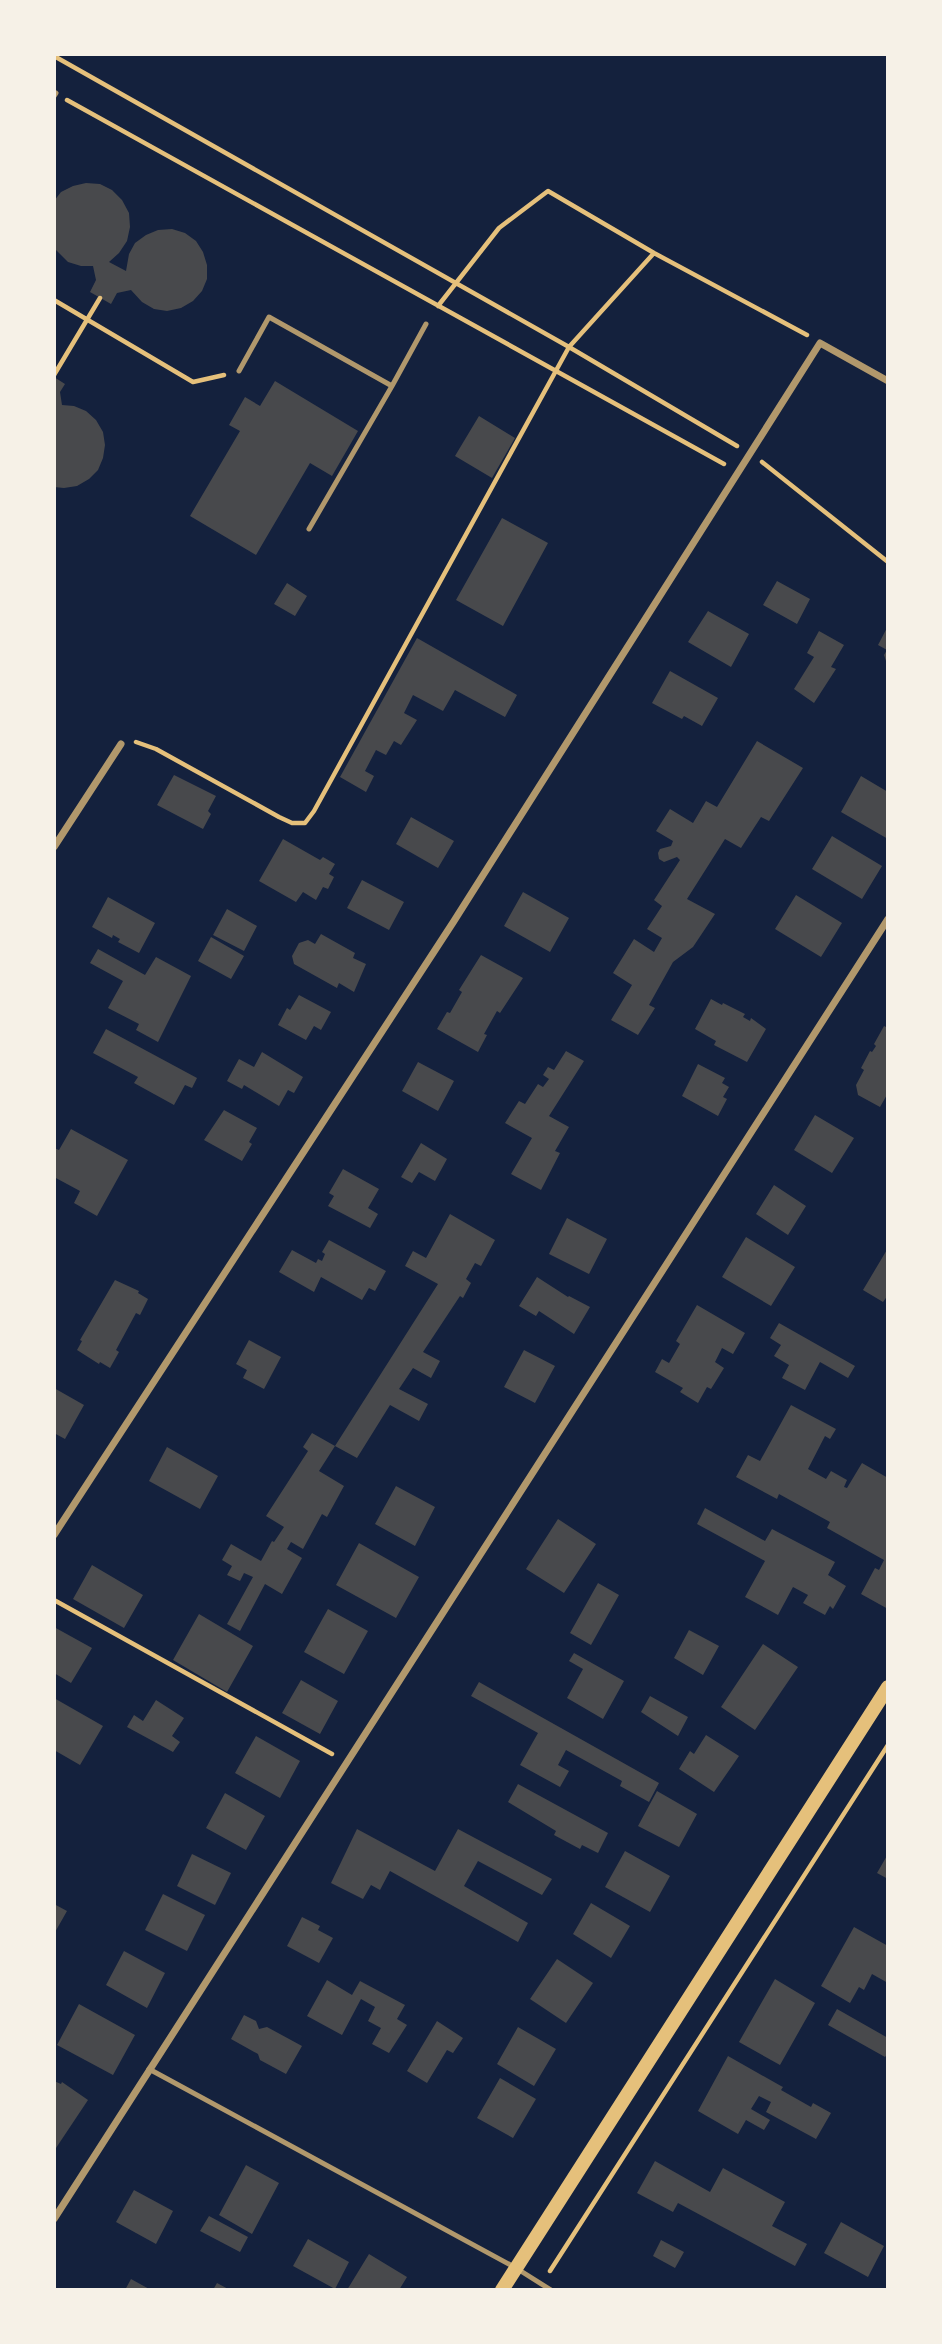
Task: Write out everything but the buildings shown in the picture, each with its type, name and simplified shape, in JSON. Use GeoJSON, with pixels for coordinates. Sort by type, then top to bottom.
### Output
{"type":"FeatureCollection","features":[{"type":"Feature","properties":{"kind":"main road"},"geometry":{"type":"LineString","coordinates":[[502,2290],[888,1687]]}},
{"type":"Feature","properties":{"kind":"street"},"geometry":{"type":"LineString","coordinates":[[54,1535],[454,921],[820,343],[888,381]]}},
{"type":"Feature","properties":{"kind":"street"},"geometry":{"type":"LineString","coordinates":[[54,847],[121,744]]}},
{"type":"Feature","properties":{"kind":"street"},"geometry":{"type":"LineString","coordinates":[[54,2219],[888,919]]}},
{"type":"Feature","properties":{"kind":"lane"},"geometry":{"type":"LineString","coordinates":[[239,371],[270,317],[391,386]]}},
{"type":"Feature","properties":{"kind":"lane"},"geometry":{"type":"LineString","coordinates":[[309,529],[426,324]]}},
{"type":"Feature","properties":{"kind":"lane"},"geometry":{"type":"LineString","coordinates":[[149,2068],[516,2268],[551,2290]]}},
{"type":"Feature","properties":{"kind":"path"},"geometry":{"type":"LineString","coordinates":[[54,56],[569,347],[739,447]]}},
{"type":"Feature","properties":{"kind":"path"},"geometry":{"type":"LineString","coordinates":[[55,94],[739,472]]}},
{"type":"Feature","properties":{"kind":"path"},"geometry":{"type":"LineString","coordinates":[[438,304],[499,228],[548,191],[653,253],[820,343]]}},
{"type":"Feature","properties":{"kind":"path"},"geometry":{"type":"LineString","coordinates":[[121,744],[135,741],[156,749],[279,817],[292,823],[305,823],[569,347],[653,253]]}},
{"type":"Feature","properties":{"kind":"path"},"geometry":{"type":"LineString","coordinates":[[54,375],[100,298]]}},
{"type":"Feature","properties":{"kind":"path"},"geometry":{"type":"LineString","coordinates":[[54,300],[193,382],[239,371]]}},
{"type":"Feature","properties":{"kind":"path"},"geometry":{"type":"LineString","coordinates":[[764,464],[888,562]]}},
{"type":"Feature","properties":{"kind":"path"},"geometry":{"type":"LineString","coordinates":[[54,1600],[346,1762]]}},
{"type":"Feature","properties":{"kind":"path"},"geometry":{"type":"LineString","coordinates":[[542,2284],[888,1745]]}}]}
